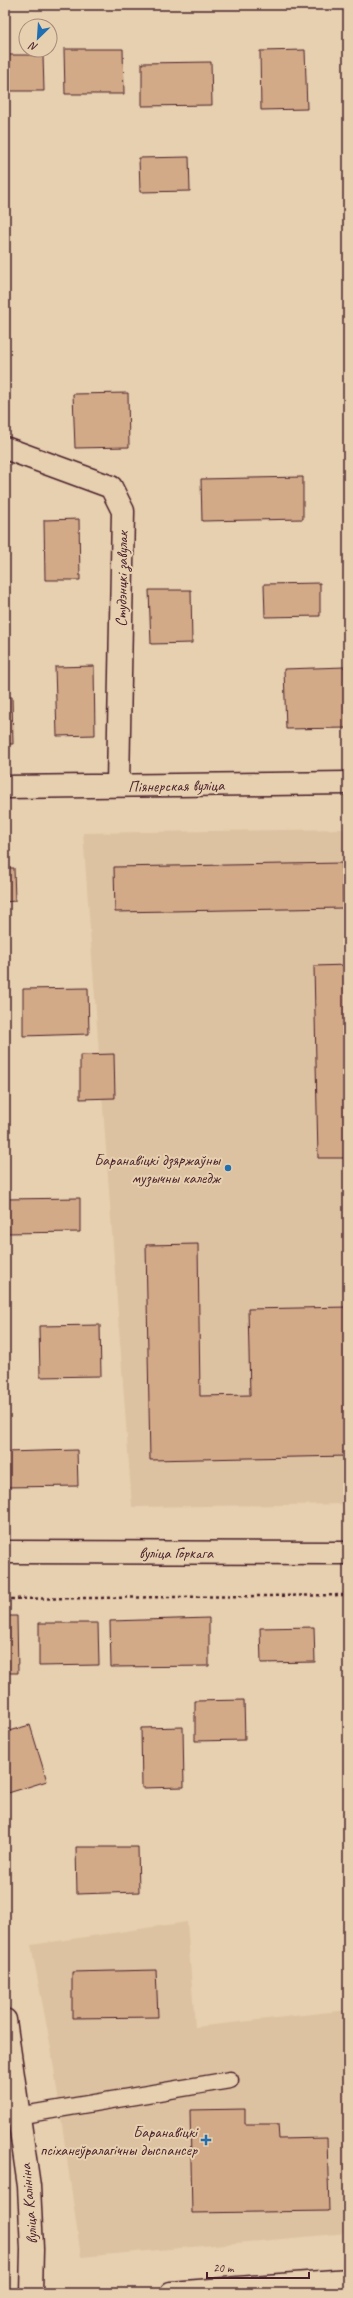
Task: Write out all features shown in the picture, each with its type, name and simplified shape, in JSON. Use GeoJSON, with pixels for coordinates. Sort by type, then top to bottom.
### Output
{"type":"FeatureCollection","features":[{"type":"Feature","properties":{"kind":"street","name":"Студэнцкі завулак"},"geometry":{"type":"LineString","coordinates":[[5,448],[110,487],[122,511],[118,785]]}},
{"type":"Feature","properties":{"kind":"street","name":"Піянерская вуліца"},"geometry":{"type":"LineString","coordinates":[[5,787],[348,782]]}},
{"type":"Feature","properties":{"kind":"street","name":"вуліца Горкага"},"geometry":{"type":"LineString","coordinates":[[5,1552],[348,1553]]}},
{"type":"Feature","properties":{"kind":"street","name":"вуліца Калініна"},"geometry":{"type":"LineString","coordinates":[[5,2020],[12,2118],[31,2212],[31,2293]]}},
{"type":"Feature","properties":{"kind":"street"},"geometry":{"type":"LineString","coordinates":[[171,2293],[348,2280]]}},
{"type":"Feature","properties":{"kind":"lane"},"geometry":{"type":"LineString","coordinates":[[12,2118],[230,2080]]}},
{"type":"Feature","properties":{"kind":"path"},"geometry":{"type":"LineString","coordinates":[[5,1599],[348,1595]]}},
{"type":"Feature","properties":{"kind":"shaded area","name":"Баранавіцкі дзяржаўны музычны каледж"},"geometry":{"type":"Polygon","coordinates":[[[348,829],[348,1504],[132,1507],[83,833],[348,829]]]}},
{"type":"Feature","properties":{"kind":"shaded area","name":"Баранавіцкі псіханеўралагічны дыспансер"},"geometry":{"type":"Polygon","coordinates":[[[187,1922],[195,2027],[348,2010],[348,2233],[81,2257],[51,2048],[31,1945],[187,1922]]]}},
{"type":"Feature","properties":{"kind":"building"},"geometry":{"type":"Polygon","coordinates":[[[64,49],[123,49],[124,94],[65,94],[64,49]]]}},
{"type":"Feature","properties":{"kind":"building"},"geometry":{"type":"Polygon","coordinates":[[[305,50],[307,109],[261,110],[260,51],[305,50]]]}},
{"type":"Feature","properties":{"kind":"building"},"geometry":{"type":"Polygon","coordinates":[[[5,55],[18,55],[18,58],[43,58],[44,91],[5,91],[5,55]]]}},
{"type":"Feature","properties":{"kind":"building"},"geometry":{"type":"Polygon","coordinates":[[[211,62],[212,105],[142,106],[142,63],[211,62]]]}},
{"type":"Feature","properties":{"kind":"building"},"geometry":{"type":"Polygon","coordinates":[[[189,157],[190,191],[140,192],[139,158],[189,157]]]}},
{"type":"Feature","properties":{"kind":"building"},"geometry":{"type":"Polygon","coordinates":[[[346,316],[348,316],[348,360],[347,360],[346,316]]]}},
{"type":"Feature","properties":{"kind":"building"},"geometry":{"type":"Polygon","coordinates":[[[128,393],[129,447],[75,448],[73,394],[128,393]]]}},
{"type":"Feature","properties":{"kind":"building"},"geometry":{"type":"Polygon","coordinates":[[[303,477],[303,519],[202,521],[201,479],[303,477]]]}},
{"type":"Feature","properties":{"kind":"building"},"geometry":{"type":"Polygon","coordinates":[[[79,519],[80,580],[45,580],[44,520],[79,519]]]}},
{"type":"Feature","properties":{"kind":"building"},"geometry":{"type":"Polygon","coordinates":[[[5,569],[7,569],[8,624],[5,625],[5,569]]]}},
{"type":"Feature","properties":{"kind":"building"},"geometry":{"type":"Polygon","coordinates":[[[320,583],[320,616],[265,617],[264,584],[320,583]]]}},
{"type":"Feature","properties":{"kind":"building"},"geometry":{"type":"Polygon","coordinates":[[[149,590],[191,590],[192,643],[151,644],[149,590]]]}},
{"type":"Feature","properties":{"kind":"building"},"geometry":{"type":"Polygon","coordinates":[[[94,666],[95,735],[57,736],[55,667],[94,666]]]}},
{"type":"Feature","properties":{"kind":"building"},"geometry":{"type":"Polygon","coordinates":[[[345,667],[347,728],[286,729],[284,669],[345,667]]]}},
{"type":"Feature","properties":{"kind":"building"},"geometry":{"type":"Polygon","coordinates":[[[5,697],[12,697],[13,744],[5,744],[5,697]]]}},
{"type":"Feature","properties":{"kind":"building"},"geometry":{"type":"Polygon","coordinates":[[[342,863],[343,908],[115,912],[114,867],[342,863]]]}},
{"type":"Feature","properties":{"kind":"building"},"geometry":{"type":"Polygon","coordinates":[[[5,868],[14,868],[15,901],[5,902],[5,868]]]}},
{"type":"Feature","properties":{"kind":"building"},"geometry":{"type":"Polygon","coordinates":[[[348,965],[348,1158],[318,1158],[314,966],[348,965]]]}},
{"type":"Feature","properties":{"kind":"building"},"geometry":{"type":"Polygon","coordinates":[[[88,988],[89,1034],[23,1036],[23,989],[88,988]]]}},
{"type":"Feature","properties":{"kind":"building"},"geometry":{"type":"Polygon","coordinates":[[[114,1054],[115,1098],[80,1099],[80,1055],[114,1054]]]}},
{"type":"Feature","properties":{"kind":"building"},"geometry":{"type":"Polygon","coordinates":[[[80,1198],[80,1232],[6,1233],[5,1199],[80,1198]]]}},
{"type":"Feature","properties":{"kind":"building"},"geometry":{"type":"Polygon","coordinates":[[[198,1244],[200,1396],[250,1395],[248,1309],[348,1307],[348,1456],[150,1460],[146,1245],[198,1244]]]}},
{"type":"Feature","properties":{"kind":"building"},"geometry":{"type":"Polygon","coordinates":[[[100,1325],[101,1376],[40,1377],[39,1326],[100,1325]]]}},
{"type":"Feature","properties":{"kind":"building"},"geometry":{"type":"Polygon","coordinates":[[[77,1450],[78,1486],[5,1487],[5,1452],[77,1450]]]}},
{"type":"Feature","properties":{"kind":"building"},"geometry":{"type":"Polygon","coordinates":[[[5,1616],[17,1616],[18,1673],[5,1673],[5,1616]]]}},
{"type":"Feature","properties":{"kind":"building"},"geometry":{"type":"Polygon","coordinates":[[[209,1618],[209,1666],[111,1667],[110,1621],[209,1618]]]}},
{"type":"Feature","properties":{"kind":"building"},"geometry":{"type":"Polygon","coordinates":[[[39,1623],[98,1623],[99,1665],[39,1666],[39,1623]]]}},
{"type":"Feature","properties":{"kind":"building"},"geometry":{"type":"Polygon","coordinates":[[[314,1627],[315,1662],[261,1663],[260,1628],[314,1627]]]}},
{"type":"Feature","properties":{"kind":"building"},"geometry":{"type":"Polygon","coordinates":[[[244,1700],[245,1740],[195,1741],[195,1701],[244,1700]]]}},
{"type":"Feature","properties":{"kind":"building"},"geometry":{"type":"Polygon","coordinates":[[[30,1725],[47,1781],[5,1794],[5,1732],[30,1725]]]}},
{"type":"Feature","properties":{"kind":"building"},"geometry":{"type":"Polygon","coordinates":[[[183,1727],[184,1787],[142,1788],[141,1728],[183,1727]]]}},
{"type":"Feature","properties":{"kind":"building"},"geometry":{"type":"Polygon","coordinates":[[[76,1847],[138,1847],[139,1892],[77,1894],[76,1847]]]}},
{"type":"Feature","properties":{"kind":"building"},"geometry":{"type":"Polygon","coordinates":[[[156,1970],[158,2017],[72,2018],[72,1972],[156,1970]]]}},
{"type":"Feature","properties":{"kind":"building"},"geometry":{"type":"Polygon","coordinates":[[[245,2109],[245,2124],[278,2124],[279,2139],[327,2138],[329,2211],[192,2213],[190,2110],[245,2109]]]}},
{"type":"Feature","properties":{"kind":"place","name":"Баранавіцкі дзяржаўны музычны каледж"},"geometry":{"type":"Point","coordinates":[228,1168]}},
{"type":"Feature","properties":{"kind":"place","name":"Баранавіцкі псіханеўралагічны дыспансер"},"geometry":{"type":"Point","coordinates":[206,2140]}}]}
